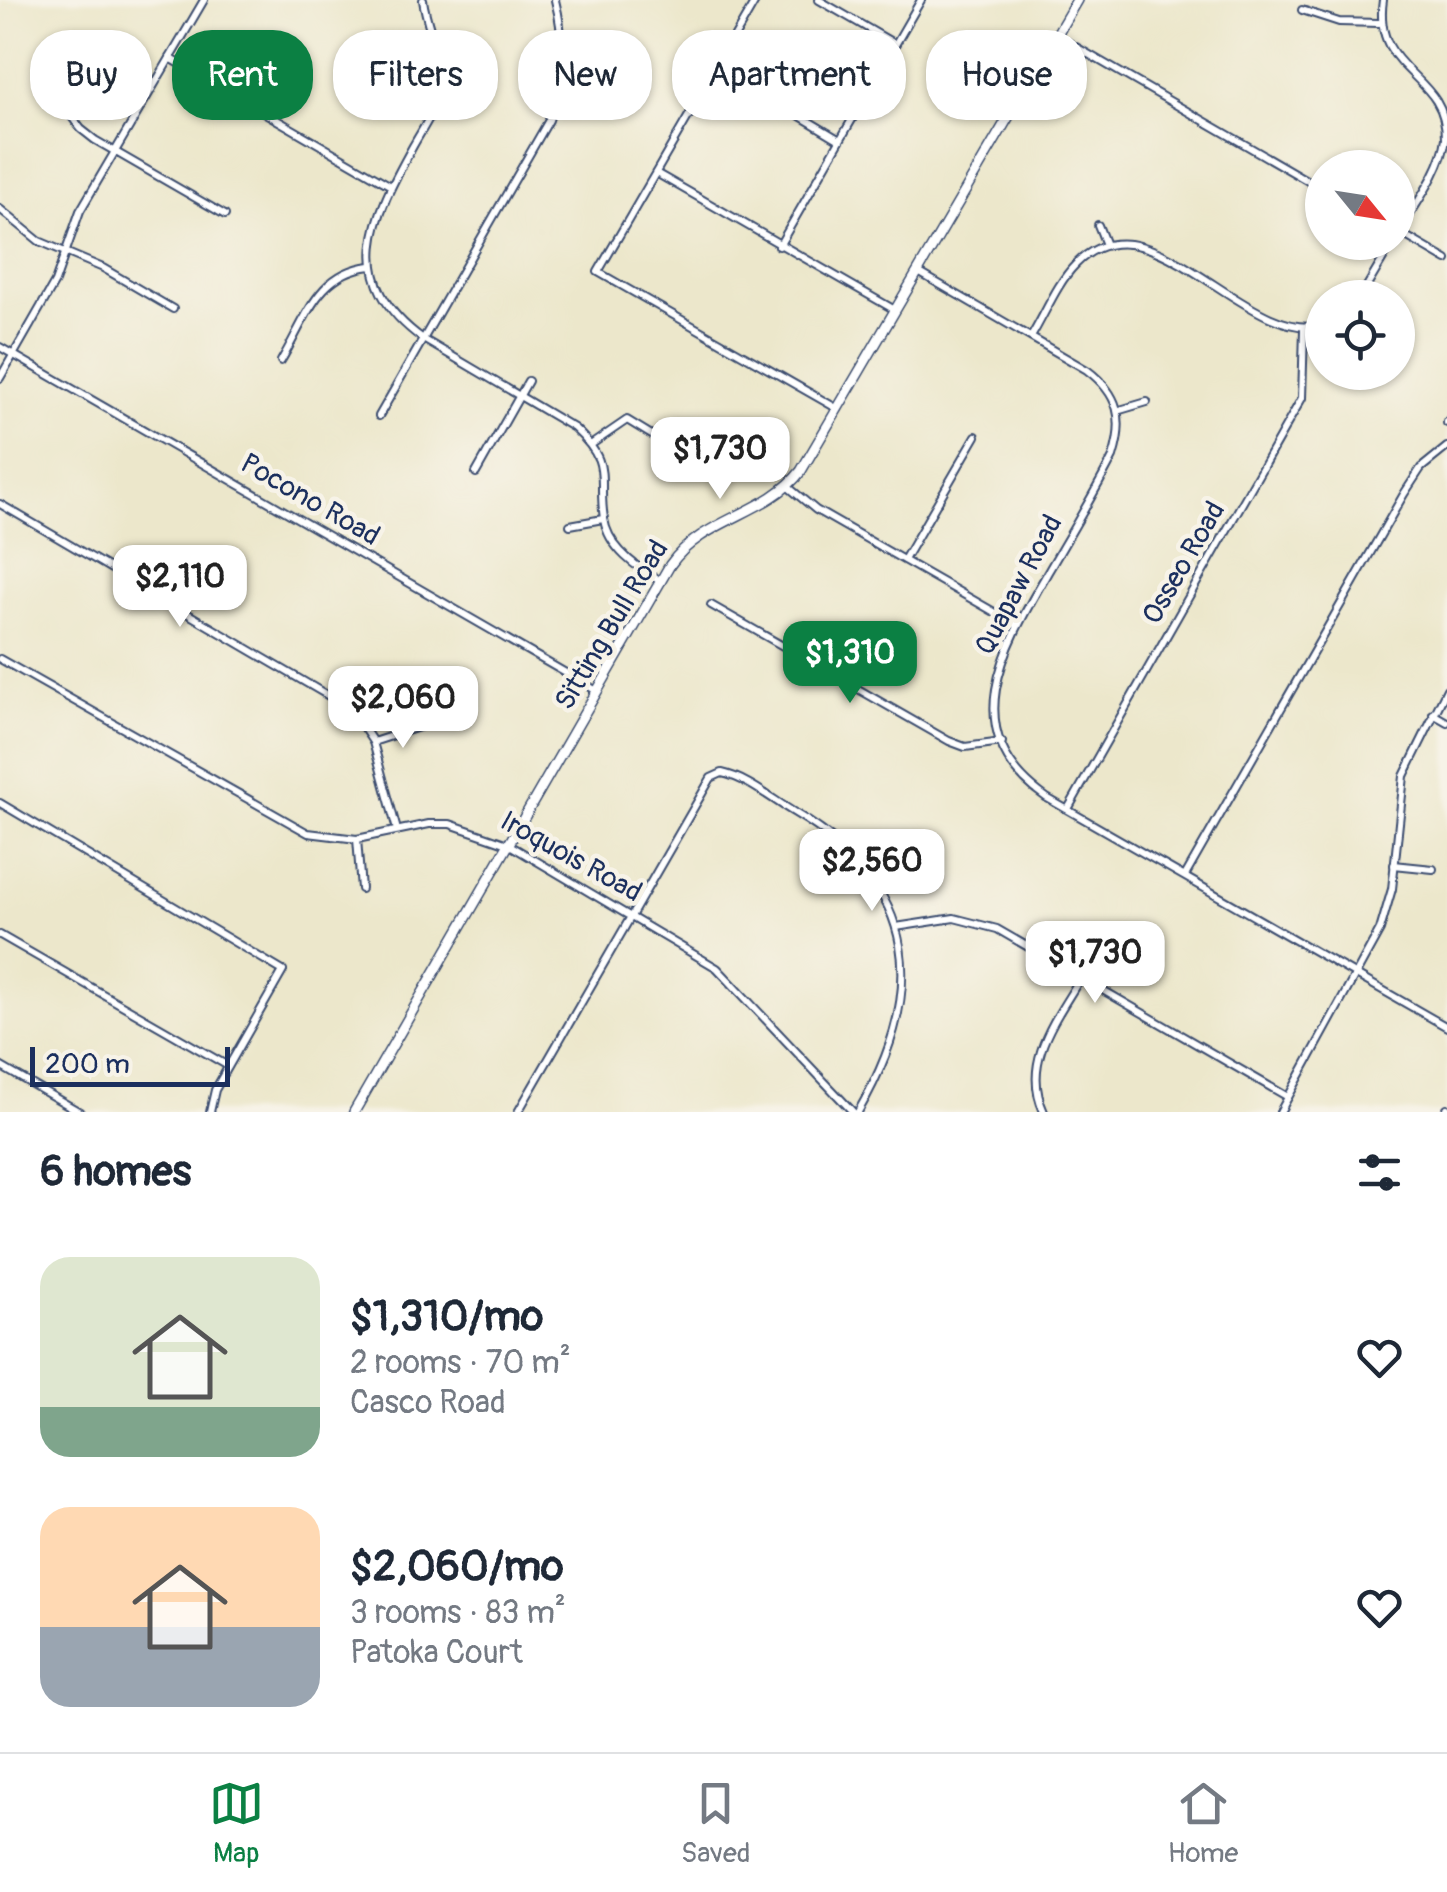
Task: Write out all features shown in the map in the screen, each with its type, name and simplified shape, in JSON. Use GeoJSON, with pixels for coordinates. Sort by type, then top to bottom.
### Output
{"type":"FeatureCollection","features":[{"type":"Feature","properties":{"kind":"street"},"geometry":{"type":"LineString","coordinates":[[0,378],[55,282],[80,211],[204,0]]}},
{"type":"Feature","properties":{"kind":"street"},"geometry":{"type":"LineString","coordinates":[[423,0],[440,89],[373,231],[371,266],[380,293],[401,324],[592,444],[602,467],[604,519],[611,538],[627,557],[660,581]]}},
{"type":"Feature","properties":{"kind":"street"},"geometry":{"type":"LineString","coordinates":[[379,416],[549,120],[562,81],[562,28],[555,0]]}},
{"type":"Feature","properties":{"kind":"street"},"geometry":{"type":"LineString","coordinates":[[756,0],[598,272],[838,409]]}},
{"type":"Feature","properties":{"kind":"street"},"geometry":{"type":"LineString","coordinates":[[819,0],[871,30]]}},
{"type":"Feature","properties":{"kind":"street"},"geometry":{"type":"LineString","coordinates":[[903,30],[921,0]]}},
{"type":"Feature","properties":{"kind":"street","name":"Sitting Bull Road"},"geometry":{"type":"LineString","coordinates":[[1060,30],[1077,0]]}},
{"type":"Feature","properties":{"kind":"street"},"geometry":{"type":"LineString","coordinates":[[1382,0],[1379,23],[1390,51],[1432,89],[1447,122],[1440,160],[1415,203]]}},
{"type":"Feature","properties":{"kind":"street"},"geometry":{"type":"LineString","coordinates":[[1302,10],[1339,22],[1379,23]]}},
{"type":"Feature","properties":{"kind":"street"},"geometry":{"type":"LineString","coordinates":[[1087,54],[1305,179]]}},
{"type":"Feature","properties":{"kind":"street"},"geometry":{"type":"LineString","coordinates":[[170,58],[391,186]]}},
{"type":"Feature","properties":{"kind":"street"},"geometry":{"type":"LineString","coordinates":[[74,120],[115,152],[225,215]]}},
{"type":"Feature","properties":{"kind":"street"},"geometry":{"type":"LineString","coordinates":[[807,120],[840,140]]}},
{"type":"Feature","properties":{"kind":"street"},"geometry":{"type":"LineString","coordinates":[[780,246],[851,120]]}},
{"type":"Feature","properties":{"kind":"street","name":"Sitting Bull Road"},"geometry":{"type":"LineString","coordinates":[[354,1112],[660,581],[693,539],[787,486],[806,464],[1008,120]]}},
{"type":"Feature","properties":{"kind":"street"},"geometry":{"type":"LineString","coordinates":[[656,173],[895,310]]}},
{"type":"Feature","properties":{"kind":"street"},"geometry":{"type":"LineString","coordinates":[[0,209],[63,253],[104,268],[173,309]]}},
{"type":"Feature","properties":{"kind":"street"},"geometry":{"type":"LineString","coordinates":[[1098,224],[1106,245]]}},
{"type":"Feature","properties":{"kind":"street"},"geometry":{"type":"LineString","coordinates":[[1415,242],[1447,260]]}},
{"type":"Feature","properties":{"kind":"street"},"geometry":{"type":"LineString","coordinates":[[1031,337],[1075,264],[1106,245],[1152,250],[1268,316],[1304,330]]}},
{"type":"Feature","properties":{"kind":"street"},"geometry":{"type":"LineString","coordinates":[[281,361],[328,281],[346,269],[371,266]]}},
{"type":"Feature","properties":{"kind":"street"},"geometry":{"type":"LineString","coordinates":[[920,272],[1099,378],[1120,410],[1146,402]]}},
{"type":"Feature","properties":{"kind":"street","name":"Osseo Road"},"geometry":{"type":"LineString","coordinates":[[1068,809],[1295,412],[1305,371],[1304,330]]}},
{"type":"Feature","properties":{"kind":"street","name":"Pocono Road"},"geometry":{"type":"LineString","coordinates":[[0,347],[596,692]]}},
{"type":"Feature","properties":{"kind":"street"},"geometry":{"type":"LineString","coordinates":[[476,472],[528,381]]}},
{"type":"Feature","properties":{"kind":"street","name":"Quapaw Road"},"geometry":{"type":"LineString","coordinates":[[1120,410],[1121,427],[1114,456],[1018,626],[995,684],[1002,742],[1033,788],[1447,1027]]}},
{"type":"Feature","properties":{"kind":"street"},"geometry":{"type":"LineString","coordinates":[[592,444],[627,420],[708,470]]}},
{"type":"Feature","properties":{"kind":"street"},"geometry":{"type":"LineString","coordinates":[[904,560],[976,436]]}},
{"type":"Feature","properties":{"kind":"street"},"geometry":{"type":"LineString","coordinates":[[1185,876],[1404,494],[1420,468],[1447,447]]}},
{"type":"Feature","properties":{"kind":"street"},"geometry":{"type":"LineString","coordinates":[[787,486],[816,510],[1018,626]]}},
{"type":"Feature","properties":{"kind":"street"},"geometry":{"type":"LineString","coordinates":[[0,504],[350,708],[374,742],[397,830]]}},
{"type":"Feature","properties":{"kind":"street"},"geometry":{"type":"LineString","coordinates":[[570,525],[604,519]]}},
{"type":"Feature","properties":{"kind":"street"},"geometry":{"type":"LineString","coordinates":[[710,605],[949,741],[965,747],[1002,742]]}},
{"type":"Feature","properties":{"kind":"street","name":"Iroquois Road"},"geometry":{"type":"LineString","coordinates":[[0,660],[308,834],[357,839],[450,824],[508,844],[717,968],[856,1112]]}},
{"type":"Feature","properties":{"kind":"street"},"geometry":{"type":"LineString","coordinates":[[1280,1112],[1357,975],[1388,908],[1404,776],[1447,689]]}},
{"type":"Feature","properties":{"kind":"street"},"geometry":{"type":"LineString","coordinates":[[1432,714],[1447,722]]}},
{"type":"Feature","properties":{"kind":"street"},"geometry":{"type":"LineString","coordinates":[[374,742],[422,726]]}},
{"type":"Feature","properties":{"kind":"street"},"geometry":{"type":"LineString","coordinates":[[518,1112],[711,778],[730,774],[842,843],[870,872],[896,926],[902,972],[898,1014],[882,1066],[856,1112]]}},
{"type":"Feature","properties":{"kind":"street"},"geometry":{"type":"LineString","coordinates":[[0,803],[282,971],[228,1066],[210,1112]]}},
{"type":"Feature","properties":{"kind":"street"},"geometry":{"type":"LineString","coordinates":[[357,839],[360,889]]}},
{"type":"Feature","properties":{"kind":"street"},"geometry":{"type":"LineString","coordinates":[[1394,866],[1434,869]]}},
{"type":"Feature","properties":{"kind":"street"},"geometry":{"type":"LineString","coordinates":[[896,926],[929,919],[972,921],[1016,939],[1288,1097]]}},
{"type":"Feature","properties":{"kind":"street"},"geometry":{"type":"LineString","coordinates":[[0,934],[228,1066]]}},
{"type":"Feature","properties":{"kind":"street"},"geometry":{"type":"LineString","coordinates":[[1044,1112],[1035,1079],[1038,1054],[1081,977]]}},
{"type":"Feature","properties":{"kind":"street"},"geometry":{"type":"LineString","coordinates":[[0,1066],[80,1112]]}}]}
